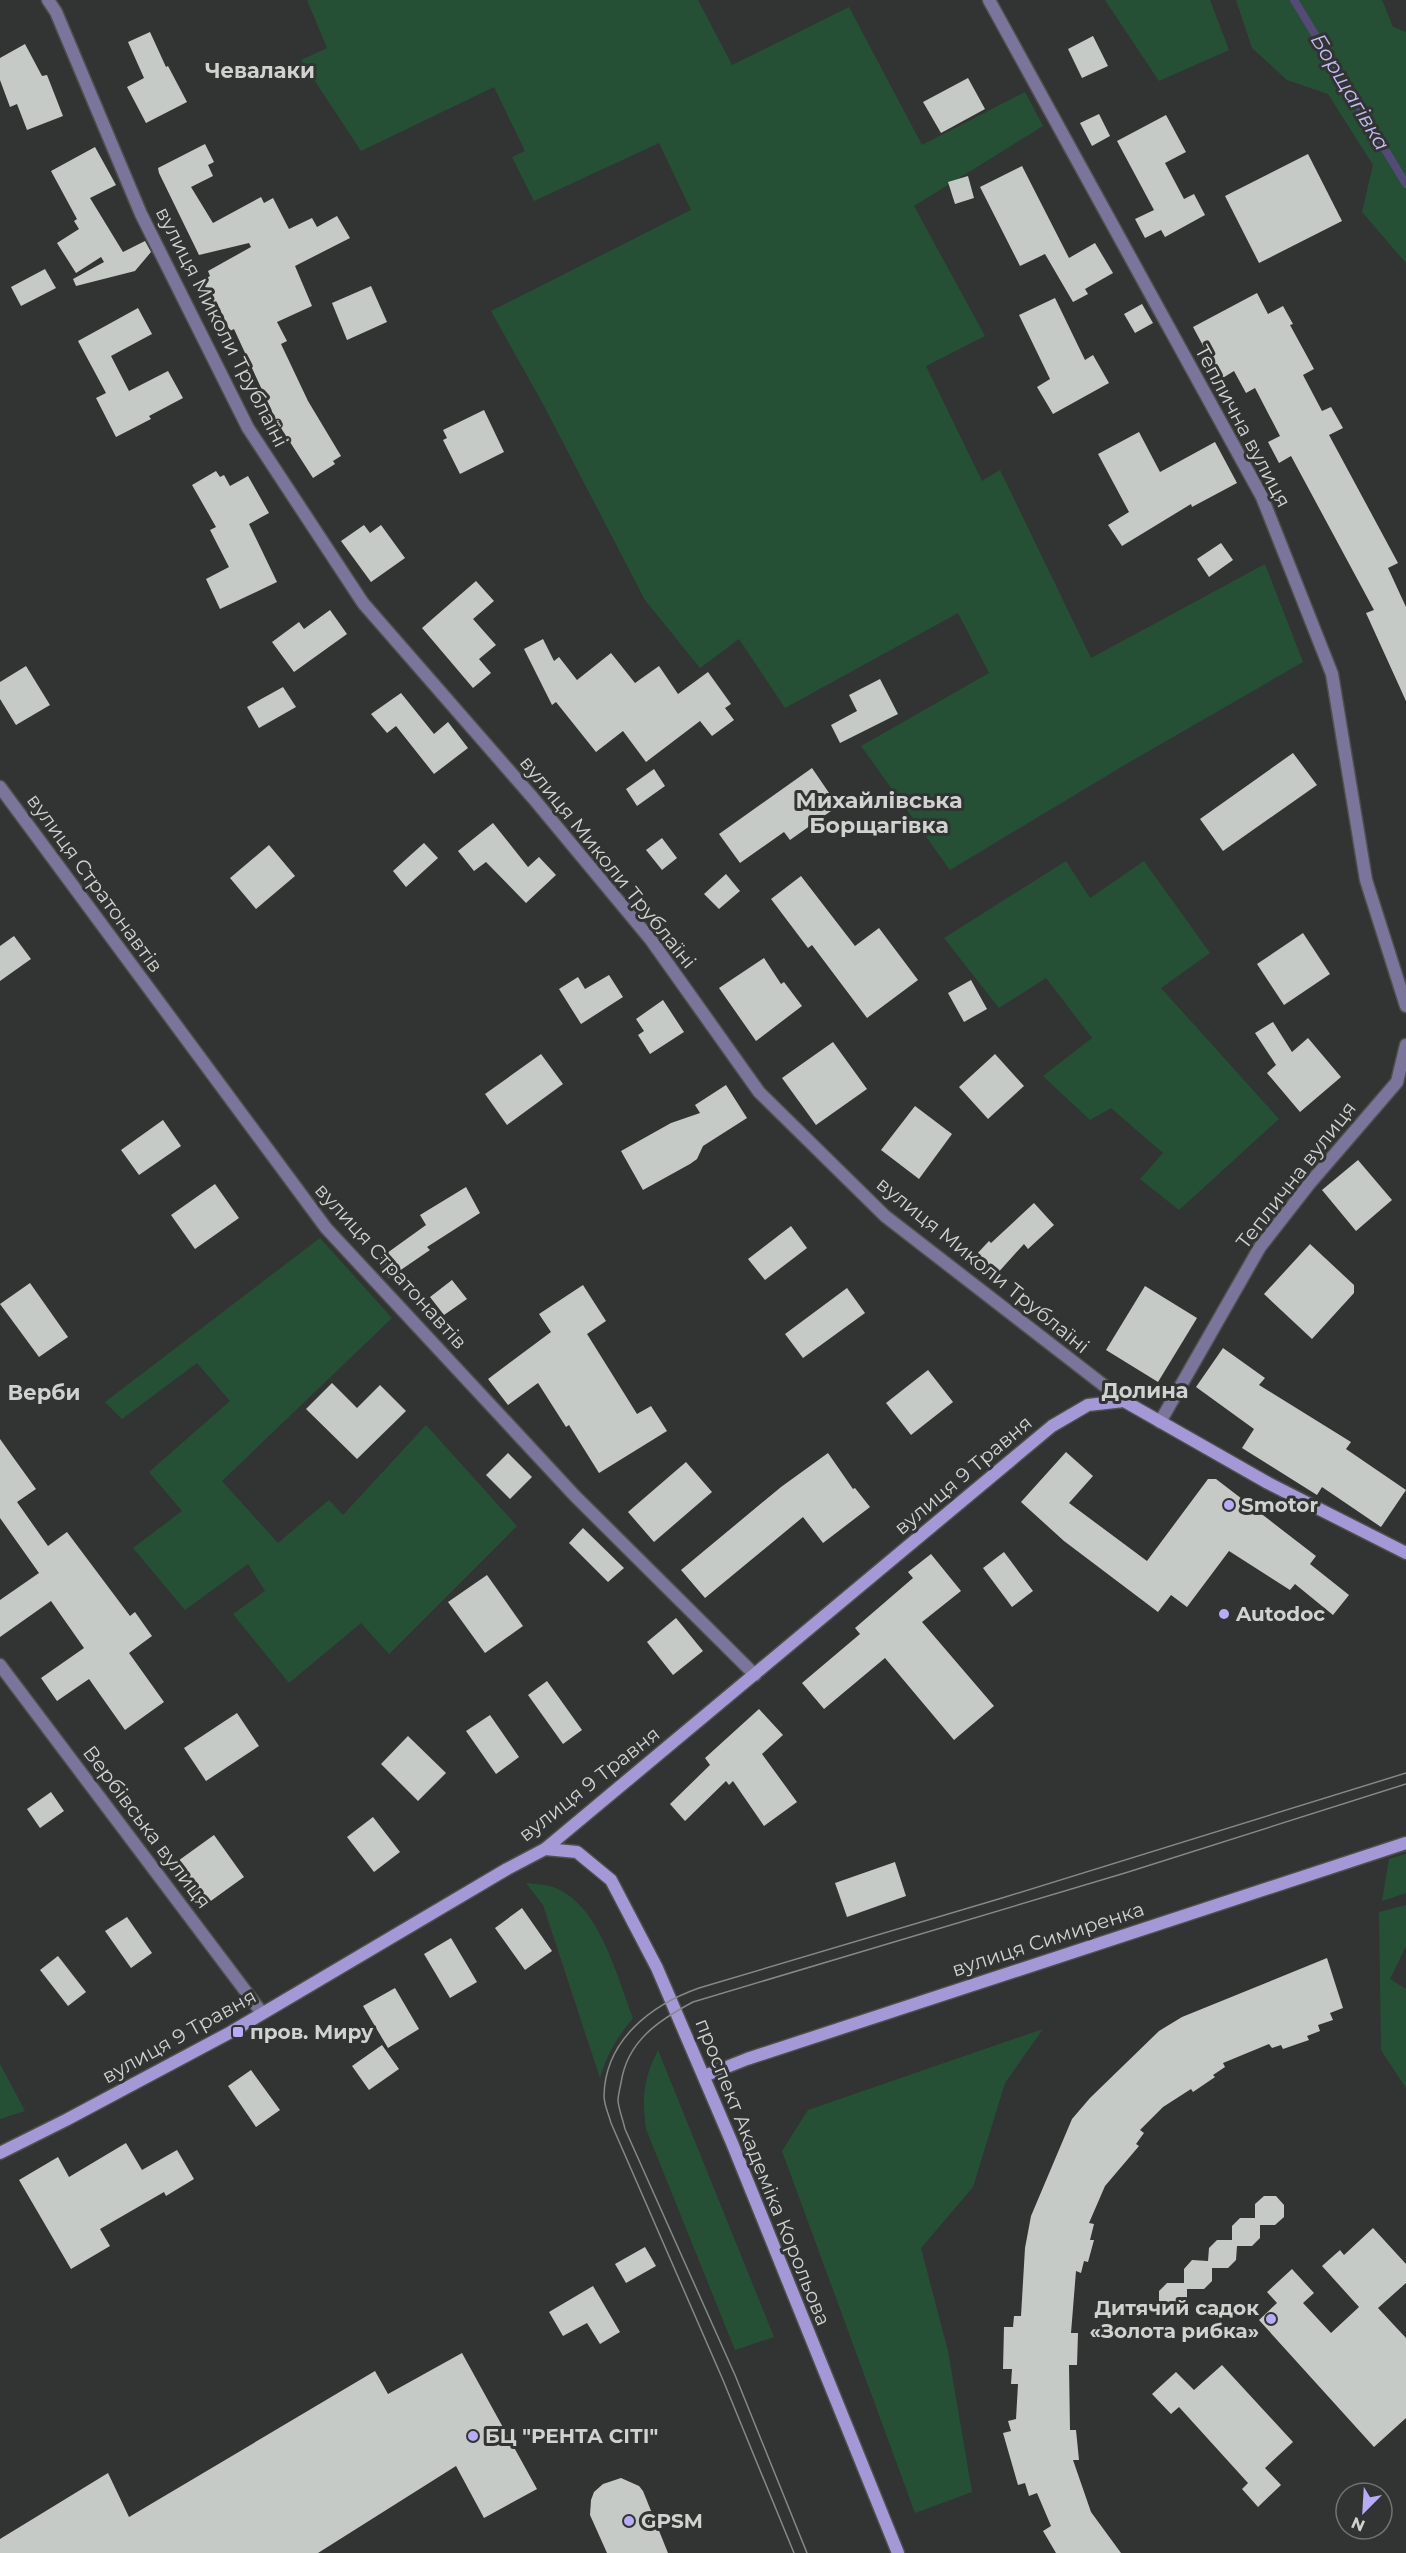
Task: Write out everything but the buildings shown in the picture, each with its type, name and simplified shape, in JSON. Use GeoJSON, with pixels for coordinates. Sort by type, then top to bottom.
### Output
{"type":"FeatureCollection","features":[{"type":"Feature","properties":{"kind":"main road","name":"вулиця Миколи Трублаїні"},"geometry":{"type":"LineString","coordinates":[[1124,1401],[1268,1483],[1406,1553]]}},
{"type":"Feature","properties":{"kind":"main road","name":"вулиця 9 Травня"},"geometry":{"type":"LineString","coordinates":[[0,2153],[231,2032],[507,1869],[545,1849],[1052,1426],[1088,1405],[1124,1401]]}},
{"type":"Feature","properties":{"kind":"main road","name":"вулиця Симиренка"},"geometry":{"type":"LineString","coordinates":[[704,2076],[758,2055],[1406,1843]]}},
{"type":"Feature","properties":{"kind":"main road","name":"проспект Академіка Корольова"},"geometry":{"type":"LineString","coordinates":[[545,1849],[577,1852],[611,1880],[657,1968],[704,2076],[898,2553]]}},
{"type":"Feature","properties":{"kind":"street","name":"вулиця Миколи Трублаїні"},"geometry":{"type":"LineString","coordinates":[[48,0],[56,12],[141,214],[248,428],[363,603],[651,940],[759,1092],[885,1216],[1124,1401]]}},
{"type":"Feature","properties":{"kind":"street","name":"Теплична вулиця"},"geometry":{"type":"LineString","coordinates":[[989,0],[1262,497],[1332,674],[1366,880],[1406,1006]]}},
{"type":"Feature","properties":{"kind":"street","name":"вулиця Стратонавтів"},"geometry":{"type":"LineString","coordinates":[[0,787],[326,1228],[575,1496],[755,1675]]}},
{"type":"Feature","properties":{"kind":"street","name":"Теплична вулиця"},"geometry":{"type":"LineString","coordinates":[[1161,1422],[1260,1247],[1310,1183],[1397,1082],[1406,1045]]}},
{"type":"Feature","properties":{"kind":"street","name":"Вербівська вулиця"},"geometry":{"type":"LineString","coordinates":[[0,1665],[262,2013]]}},
{"type":"Feature","properties":{"kind":"green space"},"geometry":{"type":"Polygon","coordinates":[[[307,0],[698,0],[732,65],[849,7],[922,145],[1025,92],[1043,126],[914,206],[985,336],[926,366],[982,481],[1000,470],[1091,658],[1265,564],[1303,662],[1128,763],[950,870],[861,746],[989,673],[958,613],[785,708],[739,639],[700,668],[645,600],[543,404],[491,311],[691,210],[659,143],[534,201],[512,157],[525,151],[494,87],[361,151],[301,60],[327,48],[307,0]]]}},
{"type":"Feature","properties":{"kind":"green space"},"geometry":{"type":"Polygon","coordinates":[[[1105,0],[1210,0],[1229,50],[1159,81],[1105,0]]]}},
{"type":"Feature","properties":{"kind":"green space"},"geometry":{"type":"Polygon","coordinates":[[[1236,0],[1382,0],[1393,27],[1406,32],[1406,263],[1362,212],[1373,165],[1328,94],[1287,80],[1252,48],[1236,0]]]}},
{"type":"Feature","properties":{"kind":"green space"},"geometry":{"type":"Polygon","coordinates":[[[1066,861],[1090,898],[1144,861],[1210,953],[1161,988],[1279,1119],[1179,1210],[1140,1179],[1163,1153],[1111,1108],[1090,1120],[1043,1076],[1092,1038],[1046,978],[999,1008],[944,938],[1066,861]]]}},
{"type":"Feature","properties":{"kind":"green space"},"geometry":{"type":"Polygon","coordinates":[[[320,1238],[392,1318],[222,1481],[278,1543],[329,1500],[343,1515],[426,1425],[517,1526],[389,1654],[361,1623],[289,1683],[233,1614],[265,1591],[248,1564],[185,1610],[133,1548],[182,1511],[149,1472],[230,1401],[197,1363],[122,1419],[105,1402],[320,1238]]]}},
{"type":"Feature","properties":{"kind":"green space"},"geometry":{"type":"Polygon","coordinates":[[[1406,1854],[1406,1893],[1382,1901],[1389,1859],[1406,1854]]]}},
{"type":"Feature","properties":{"kind":"green space"},"geometry":{"type":"Polygon","coordinates":[[[526,1883],[549,1886],[566,1893],[581,1906],[593,1922],[612,1961],[633,2018],[613,2046],[600,2078],[543,1905],[526,1883]]]}},
{"type":"Feature","properties":{"kind":"green space"},"geometry":{"type":"Polygon","coordinates":[[[1406,1905],[1406,1946],[1390,1979],[1406,1989],[1406,2088],[1381,2050],[1379,1912],[1406,1905]]]}},
{"type":"Feature","properties":{"kind":"green space"},"geometry":{"type":"Polygon","coordinates":[[[1043,2029],[1005,2083],[973,2187],[921,2248],[948,2351],[972,2492],[915,2513],[782,2151],[808,2110],[1043,2029]]]}},
{"type":"Feature","properties":{"kind":"green space"},"geometry":{"type":"Polygon","coordinates":[[[658,2050],[774,2337],[735,2350],[646,2129],[645,2088],[649,2070],[658,2050]]]}},
{"type":"Feature","properties":{"kind":"green space"},"geometry":{"type":"Polygon","coordinates":[[[0,2064],[25,2111],[0,2119],[0,2064]]]}},
{"type":"Feature","properties":{"kind":"waterway","name":"Борщагівка"},"geometry":{"type":"LineString","coordinates":[[1294,0],[1406,184]]}},
{"type":"Feature","properties":{"kind":"tram line"},"geometry":{"type":"LineString","coordinates":[[794,2553],[723,2380],[611,2123],[604,2099],[606,2076],[622,2042],[648,2015],[664,2004],[699,1988],[1002,1898],[1406,1773]]}},
{"type":"Feature","properties":{"kind":"tram line"},"geometry":{"type":"LineString","coordinates":[[807,2553],[735,2375],[625,2129],[618,2096],[624,2068],[637,2044],[657,2024],[693,2002],[1125,1873],[1406,1784]]}},
{"type":"Feature","properties":{"kind":"place","name":"Smotor"},"geometry":{"type":"Point","coordinates":[1229,1505]}},
{"type":"Feature","properties":{"kind":"place","name":"Autodoc"},"geometry":{"type":"Point","coordinates":[1224,1614]}},
{"type":"Feature","properties":{"kind":"place","name":"пров. Миру"},"geometry":{"type":"Point","coordinates":[238,2032]}},
{"type":"Feature","properties":{"kind":"place","name":"Дитячий садок «Золота рибка»"},"geometry":{"type":"Point","coordinates":[1271,2319]}},
{"type":"Feature","properties":{"kind":"place","name":"БЦ \"РЕНТА СІТІ\""},"geometry":{"type":"Point","coordinates":[473,2436]}},
{"type":"Feature","properties":{"kind":"place","name":"GPSM"},"geometry":{"type":"Point","coordinates":[629,2521]}},
{"type":"Feature","properties":{"kind":"district","name":"Чевалаки"},"geometry":{"type":"Point","coordinates":[260,71]}},
{"type":"Feature","properties":{"kind":"district","name":"Михайлівська Борщагівка"},"geometry":{"type":"Point","coordinates":[879,812]}},
{"type":"Feature","properties":{"kind":"district","name":"Долина"},"geometry":{"type":"Point","coordinates":[1145,1391]}},
{"type":"Feature","properties":{"kind":"district","name":"Верби"},"geometry":{"type":"Point","coordinates":[44,1393]}}]}
